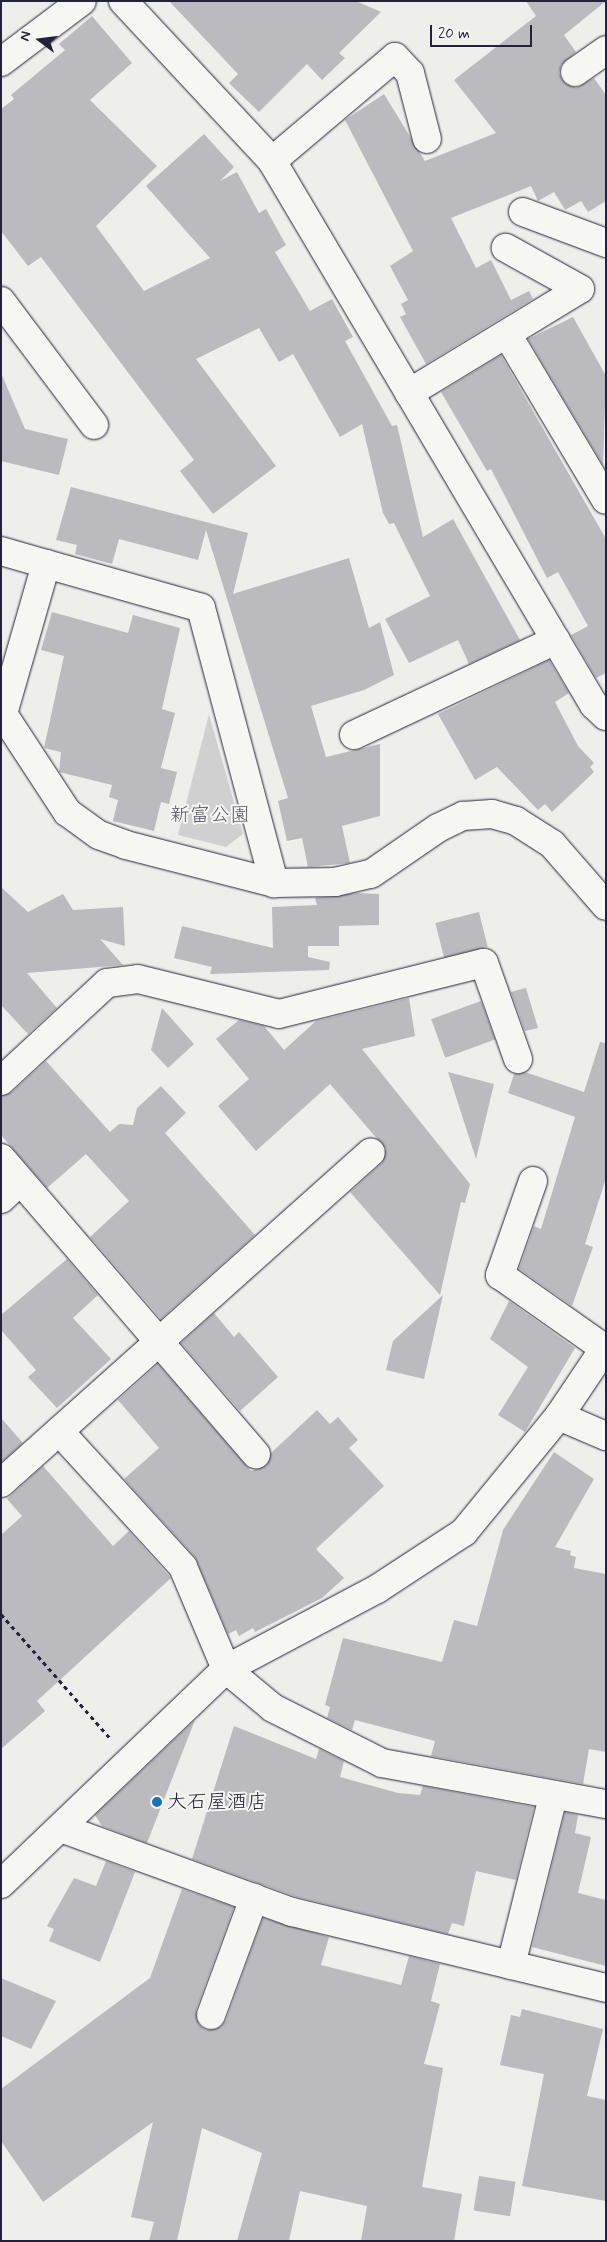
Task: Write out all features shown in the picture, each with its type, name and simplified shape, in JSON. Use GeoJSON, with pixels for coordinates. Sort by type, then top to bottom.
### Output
{"type":"FeatureCollection","features":[{"type":"Feature","properties":{"kind":"street"},"geometry":{"type":"LineString","coordinates":[[1,62],[82,1]]}},
{"type":"Feature","properties":{"kind":"street"},"geometry":{"type":"LineString","coordinates":[[123,1],[272,161],[594,704],[606,716]]}},
{"type":"Feature","properties":{"kind":"street"},"geometry":{"type":"LineString","coordinates":[[575,72],[606,50]]}},
{"type":"Feature","properties":{"kind":"street"},"geometry":{"type":"LineString","coordinates":[[272,161],[395,57],[410,73],[427,139]]}},
{"type":"Feature","properties":{"kind":"street"},"geometry":{"type":"LineString","coordinates":[[523,212],[606,243]]}},
{"type":"Feature","properties":{"kind":"street"},"geometry":{"type":"LineString","coordinates":[[409,393],[580,289],[506,248]]}},
{"type":"Feature","properties":{"kind":"street"},"geometry":{"type":"LineString","coordinates":[[1,301],[94,425]]}},
{"type":"Feature","properties":{"kind":"street"},"geometry":{"type":"LineString","coordinates":[[507,334],[606,500]]}},
{"type":"Feature","properties":{"kind":"street"},"geometry":{"type":"LineString","coordinates":[[1,551],[201,608],[274,883]]}},
{"type":"Feature","properties":{"kind":"street"},"geometry":{"type":"LineString","coordinates":[[46,564],[2,712],[67,812],[99,835],[274,883],[336,882],[370,874],[438,828],[463,816],[492,814],[516,821],[552,844],[606,906]]}},
{"type":"Feature","properties":{"kind":"street"},"geometry":{"type":"LineString","coordinates":[[354,735],[556,640]]}},
{"type":"Feature","properties":{"kind":"street"},"geometry":{"type":"LineString","coordinates":[[1,1081],[106,983],[138,979],[279,1014],[484,963],[518,1059]]}},
{"type":"Feature","properties":{"kind":"street"},"geometry":{"type":"LineString","coordinates":[[1,1482],[371,1152]]}},
{"type":"Feature","properties":{"kind":"street"},"geometry":{"type":"LineString","coordinates":[[1,1158],[11,1190],[160,1340],[256,1454]]}},
{"type":"Feature","properties":{"kind":"street"},"geometry":{"type":"LineString","coordinates":[[1,1884],[61,1828],[128,1759],[226,1669],[377,1590],[464,1532],[559,1416],[605,1347],[500,1275],[532,1180]]}},
{"type":"Feature","properties":{"kind":"street"},"geometry":{"type":"LineString","coordinates":[[559,1416],[606,1436]]}},
{"type":"Feature","properties":{"kind":"street"},"geometry":{"type":"LineString","coordinates":[[59,1431],[183,1567],[226,1669],[273,1708],[382,1763],[553,1796],[606,1804]]}},
{"type":"Feature","properties":{"kind":"street"},"geometry":{"type":"LineString","coordinates":[[511,1965],[553,1796]]}},
{"type":"Feature","properties":{"kind":"street"},"geometry":{"type":"LineString","coordinates":[[61,1828],[300,1914],[606,1988]]}},
{"type":"Feature","properties":{"kind":"street"},"geometry":{"type":"LineString","coordinates":[[211,2015],[254,1898]]}},
{"type":"Feature","properties":{"kind":"path"},"geometry":{"type":"LineString","coordinates":[[1,1614],[128,1759]]}},
{"type":"Feature","properties":{"kind":"green space","name":"新富公園"},"geometry":{"type":"Polygon","coordinates":[[[209,714],[243,834],[226,847],[178,835],[209,714]]]}},
{"type":"Feature","properties":{"kind":"building"},"geometry":{"type":"Polygon","coordinates":[[[169,1],[356,1],[381,12],[339,53],[345,58],[322,80],[307,64],[259,112],[229,83],[238,74],[169,1]]]}},
{"type":"Feature","properties":{"kind":"building"},"geometry":{"type":"Polygon","coordinates":[[[526,1],[606,1],[564,35],[576,52],[561,65],[559,73],[563,81],[576,88],[594,78],[606,95],[606,201],[588,212],[581,201],[565,210],[554,192],[538,201],[531,186],[451,218],[476,268],[491,260],[511,300],[529,291],[533,299],[426,364],[400,317],[406,314],[401,304],[408,300],[390,266],[413,251],[345,120],[384,94],[425,161],[496,133],[454,80],[536,16],[526,1]]]}},
{"type":"Feature","properties":{"kind":"building"},"geometry":{"type":"Polygon","coordinates":[[[92,16],[132,63],[90,100],[157,166],[96,226],[144,291],[210,258],[146,186],[204,134],[234,167],[220,181],[237,172],[259,213],[266,209],[286,245],[275,252],[310,311],[332,299],[353,337],[345,341],[392,426],[397,425],[423,537],[453,519],[520,640],[469,664],[458,640],[409,663],[385,619],[430,596],[394,523],[389,524],[383,513],[362,424],[340,437],[293,354],[279,362],[259,328],[196,359],[276,466],[213,514],[180,471],[194,460],[41,257],[28,266],[1,231],[1,109],[14,99],[11,95],[65,50],[59,44],[92,16]]]}},
{"type":"Feature","properties":{"kind":"building"},"geometry":{"type":"Polygon","coordinates":[[[573,317],[606,376],[603,465],[528,339],[573,317]]]}},
{"type":"Feature","properties":{"kind":"building"},"geometry":{"type":"Polygon","coordinates":[[[501,355],[606,539],[606,673],[596,678],[571,635],[588,626],[558,572],[547,578],[491,469],[487,471],[441,392],[501,355]]]}},
{"type":"Feature","properties":{"kind":"building"},"geometry":{"type":"Polygon","coordinates":[[[1,373],[25,429],[68,439],[59,475],[1,461],[1,373]]]}},
{"type":"Feature","properties":{"kind":"building"},"geometry":{"type":"Polygon","coordinates":[[[71,487],[248,533],[233,594],[349,558],[369,628],[380,622],[394,675],[364,690],[311,706],[326,757],[380,744],[380,816],[342,826],[350,863],[308,867],[302,838],[287,841],[278,801],[288,798],[206,530],[198,560],[119,539],[112,564],[75,554],[77,545],[56,540],[71,487]]]}},
{"type":"Feature","properties":{"kind":"building"},"geometry":{"type":"Polygon","coordinates":[[[52,612],[128,633],[133,615],[180,628],[162,709],[175,713],[161,768],[177,772],[169,804],[161,802],[154,831],[113,821],[118,800],[109,797],[112,785],[59,772],[61,752],[44,748],[64,656],[41,650],[52,612]]]}},
{"type":"Feature","properties":{"kind":"building"},"geometry":{"type":"Polygon","coordinates":[[[549,660],[569,693],[555,702],[578,746],[594,763],[590,767],[594,772],[552,812],[545,804],[538,810],[497,767],[475,780],[438,714],[549,660]]]}},
{"type":"Feature","properties":{"kind":"building"},"geometry":{"type":"Polygon","coordinates":[[[1,887],[28,912],[63,894],[73,910],[123,907],[125,946],[100,939],[123,965],[27,973],[57,1008],[28,1034],[1,1005],[1,887]]]}},
{"type":"Feature","properties":{"kind":"building"},"geometry":{"type":"Polygon","coordinates":[[[358,893],[379,894],[379,925],[339,926],[339,946],[308,946],[308,957],[330,962],[329,970],[210,974],[212,967],[174,958],[182,926],[273,948],[272,907],[317,905],[315,898],[358,893]]]}},
{"type":"Feature","properties":{"kind":"building"},"geometry":{"type":"Polygon","coordinates":[[[479,912],[488,947],[444,958],[435,923],[479,912]]]}},
{"type":"Feature","properties":{"kind":"building"},"geometry":{"type":"Polygon","coordinates":[[[526,988],[538,1028],[525,1031],[511,992],[526,988]]]}},
{"type":"Feature","properties":{"kind":"building"},"geometry":{"type":"Polygon","coordinates":[[[409,998],[415,1036],[362,1049],[470,1184],[465,1203],[461,1202],[440,1295],[350,1192],[382,1163],[386,1149],[330,1084],[256,1151],[218,1106],[249,1079],[216,1039],[239,1020],[264,1026],[284,1050],[316,1021],[409,998]]]}},
{"type":"Feature","properties":{"kind":"building"},"geometry":{"type":"Polygon","coordinates":[[[481,1001],[495,1040],[445,1058],[431,1019],[481,1001]]]}},
{"type":"Feature","properties":{"kind":"building"},"geometry":{"type":"Polygon","coordinates":[[[162,1008],[194,1044],[168,1068],[151,1050],[162,1008]]]}},
{"type":"Feature","properties":{"kind":"building"},"geometry":{"type":"Polygon","coordinates":[[[600,1042],[606,1043],[606,1178],[585,1244],[593,1247],[572,1306],[519,1269],[534,1226],[541,1229],[575,1117],[508,1093],[514,1074],[525,1072],[584,1092],[600,1042]]]}},
{"type":"Feature","properties":{"kind":"building"},"geometry":{"type":"Polygon","coordinates":[[[46,1061],[110,1132],[119,1124],[133,1125],[137,1108],[161,1086],[186,1113],[165,1133],[255,1235],[161,1319],[90,1237],[129,1201],[86,1154],[47,1188],[1,1135],[1,1096],[12,1092],[46,1061]]]}},
{"type":"Feature","properties":{"kind":"building"},"geometry":{"type":"Polygon","coordinates":[[[448,1072],[494,1084],[476,1159],[448,1072]]]}},
{"type":"Feature","properties":{"kind":"building"},"geometry":{"type":"Polygon","coordinates":[[[67,1259],[98,1295],[73,1318],[111,1359],[57,1408],[28,1377],[36,1370],[1,1330],[1,1315],[67,1259]]]}},
{"type":"Feature","properties":{"kind":"building"},"geometry":{"type":"Polygon","coordinates":[[[443,1295],[424,1379],[386,1370],[393,1341],[443,1295]]]}},
{"type":"Feature","properties":{"kind":"building"},"geometry":{"type":"Polygon","coordinates":[[[509,1301],[575,1348],[525,1432],[498,1415],[528,1367],[490,1339],[509,1301]]]}},
{"type":"Feature","properties":{"kind":"building"},"geometry":{"type":"Polygon","coordinates":[[[214,1313],[234,1337],[239,1332],[278,1377],[240,1411],[181,1343],[214,1313]]]}},
{"type":"Feature","properties":{"kind":"building"},"geometry":{"type":"Polygon","coordinates":[[[158,1364],[251,1471],[267,1465],[271,1453],[317,1410],[330,1424],[338,1417],[358,1440],[349,1448],[384,1486],[316,1549],[344,1578],[322,1598],[255,1632],[253,1628],[239,1636],[236,1630],[228,1634],[195,1557],[124,1479],[159,1448],[118,1400],[158,1364]]]}},
{"type":"Feature","properties":{"kind":"building"},"geometry":{"type":"Polygon","coordinates":[[[1,1418],[23,1443],[3,1461],[1,1459],[1,1418]]]}},
{"type":"Feature","properties":{"kind":"building"},"geometry":{"type":"Polygon","coordinates":[[[554,1452],[594,1479],[555,1547],[571,1551],[570,1555],[576,1557],[574,1568],[606,1574],[606,1752],[589,1749],[583,1784],[431,1756],[435,1741],[355,1720],[352,1730],[327,1718],[330,1707],[325,1705],[343,1638],[442,1662],[454,1620],[477,1626],[503,1530],[554,1452]]]}},
{"type":"Feature","properties":{"kind":"building"},"geometry":{"type":"Polygon","coordinates":[[[43,1466],[113,1546],[129,1531],[171,1578],[37,1701],[45,1711],[1,1749],[1,1535],[22,1516],[7,1499],[43,1466]]]}},
{"type":"Feature","properties":{"kind":"building"},"geometry":{"type":"Polygon","coordinates":[[[195,1720],[147,1843],[102,1826],[95,1815],[195,1720]]]}},
{"type":"Feature","properties":{"kind":"building"},"geometry":{"type":"Polygon","coordinates":[[[234,1726],[316,1759],[319,1749],[344,1761],[340,1777],[398,1793],[420,1795],[423,1786],[534,1807],[516,1880],[476,1871],[464,1926],[452,1923],[448,1934],[297,1897],[192,1859],[234,1726]]]}},
{"type":"Feature","properties":{"kind":"building"},"geometry":{"type":"Polygon","coordinates":[[[565,1812],[578,1815],[575,1833],[591,1837],[578,1893],[606,1900],[606,1966],[532,1947],[565,1812]]]}},
{"type":"Feature","properties":{"kind":"building"},"geometry":{"type":"Polygon","coordinates":[[[106,1861],[135,1872],[100,1962],[49,1941],[54,1929],[47,1926],[74,1878],[96,1886],[106,1861]]]}},
{"type":"Feature","properties":{"kind":"building"},"geometry":{"type":"Polygon","coordinates":[[[182,1889],[234,1907],[196,2010],[199,2025],[206,2030],[221,2027],[226,2020],[263,1918],[329,1937],[321,1965],[401,1985],[409,1956],[440,1964],[431,2001],[440,2004],[424,2064],[443,2068],[422,2187],[462,2194],[454,2241],[361,2241],[367,2206],[300,2191],[289,2241],[237,2241],[262,2153],[202,2128],[177,2241],[149,2241],[154,2222],[131,2217],[153,2122],[43,2202],[1,2141],[1,2089],[150,1978],[182,1889]]]}},
{"type":"Feature","properties":{"kind":"building"},"geometry":{"type":"Polygon","coordinates":[[[1,1978],[56,2001],[31,2049],[1,2036],[1,1978]]]}},
{"type":"Feature","properties":{"kind":"building"},"geometry":{"type":"Polygon","coordinates":[[[522,2009],[603,2029],[587,2096],[606,2100],[606,2201],[522,2186],[544,2074],[500,2065],[511,2015],[520,2017],[522,2009]]]}},
{"type":"Feature","properties":{"kind":"building"},"geometry":{"type":"Polygon","coordinates":[[[479,2176],[516,2182],[510,2216],[474,2211],[479,2176]]]}},
{"type":"Feature","properties":{"kind":"place","name":"大石屋酒店"},"geometry":{"type":"Point","coordinates":[157,1802]}}]}
